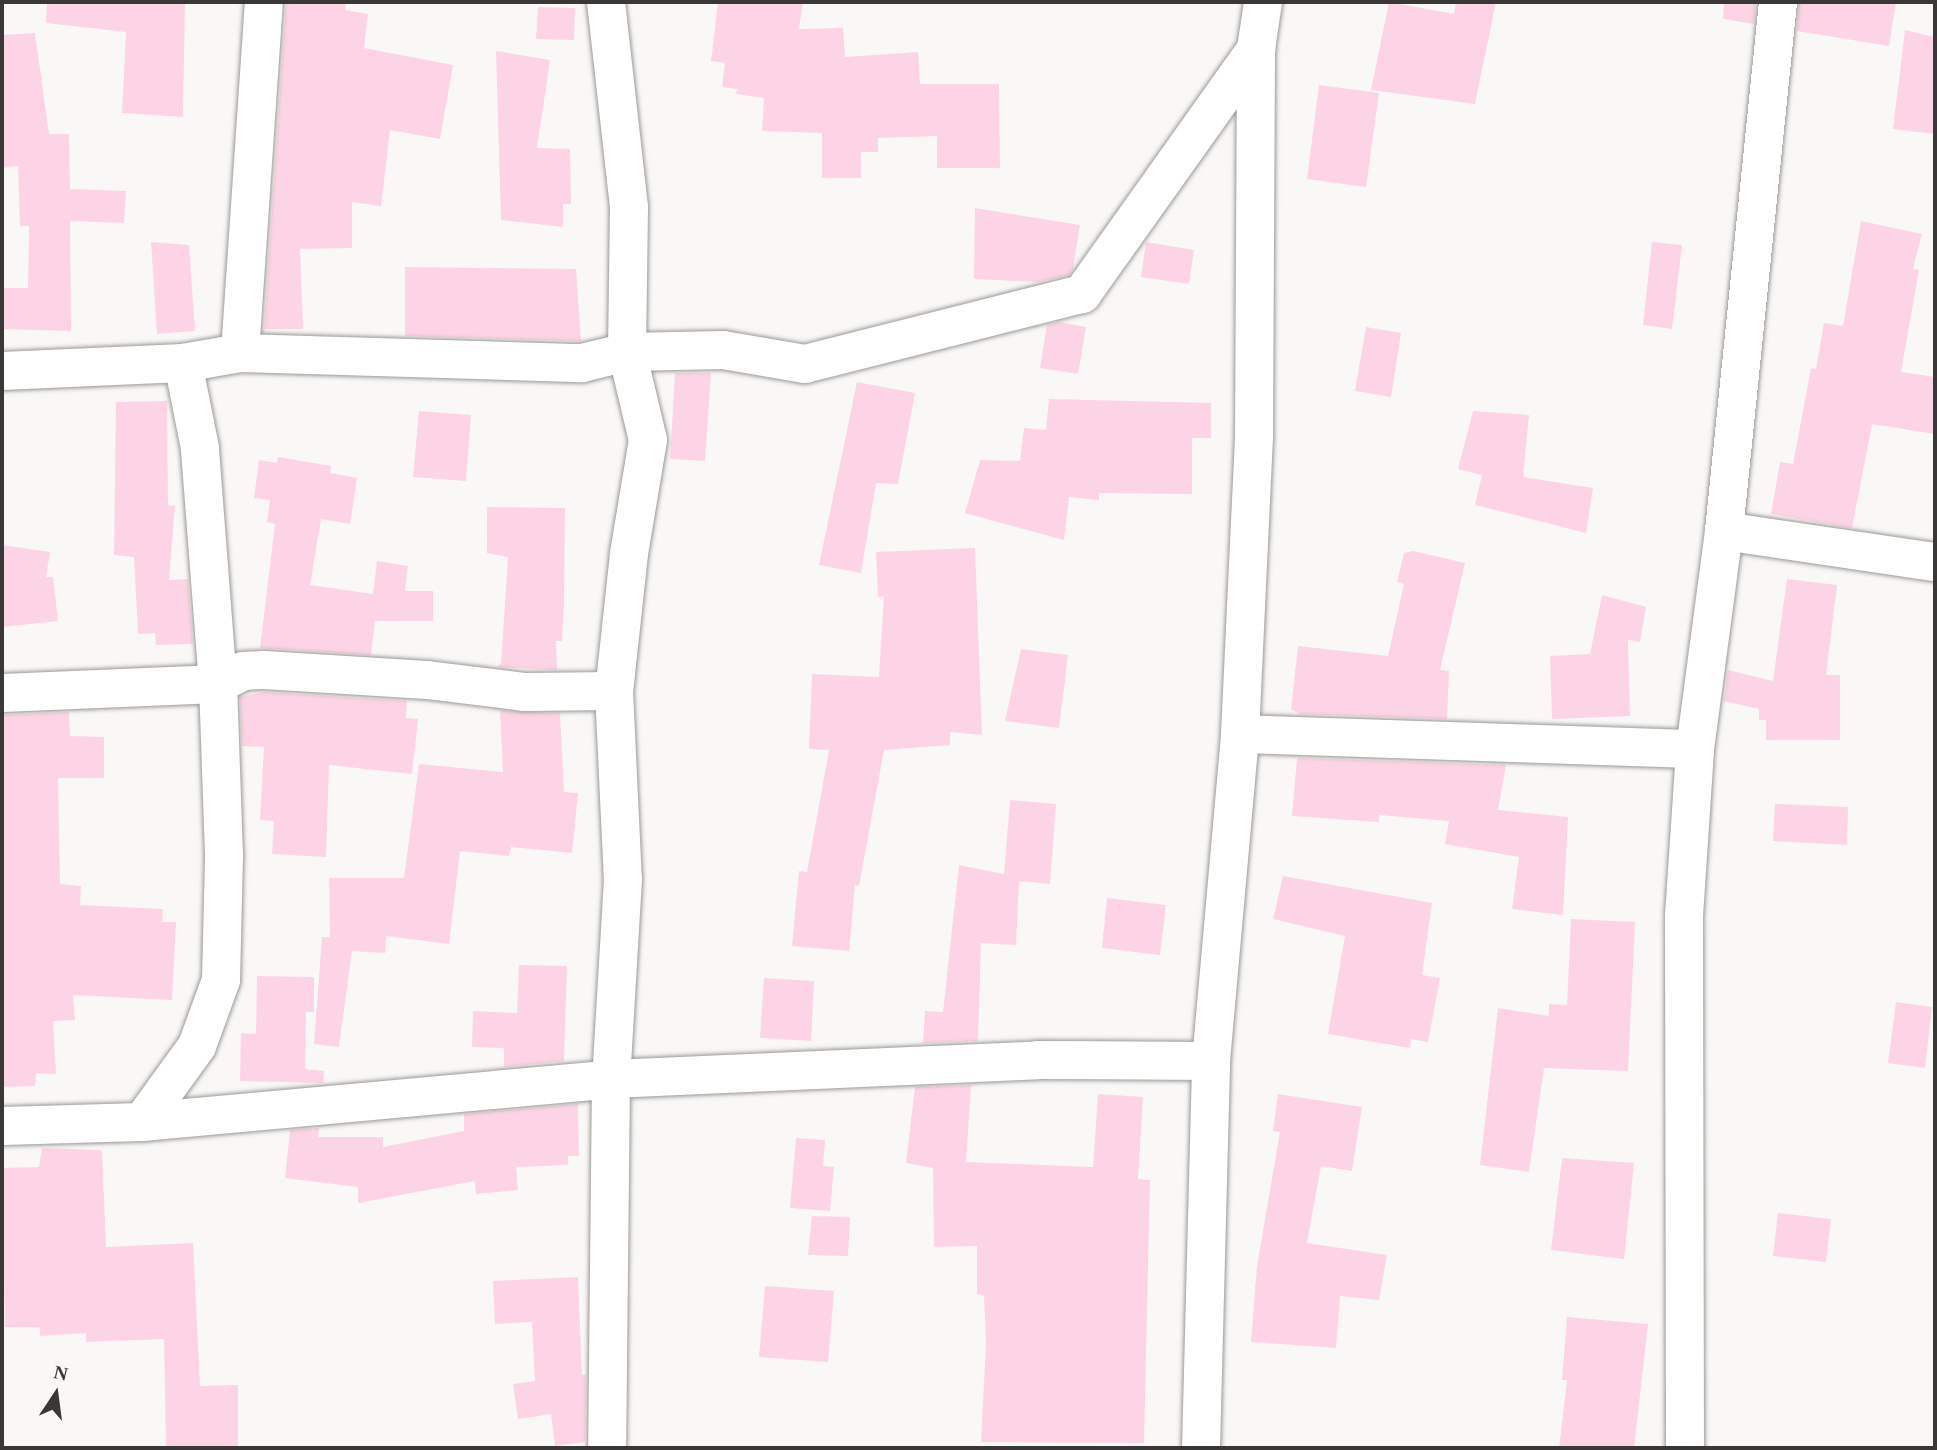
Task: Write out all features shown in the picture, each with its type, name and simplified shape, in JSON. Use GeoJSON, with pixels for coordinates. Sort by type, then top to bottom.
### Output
{"type":"FeatureCollection","features":[{"type":"Feature","properties":{"kind":"street"},"geometry":{"type":"LineString","coordinates":[[240,353],[264,2]]}},
{"type":"Feature","properties":{"kind":"street"},"geometry":{"type":"LineString","coordinates":[[606,2],[629,208],[627,352],[648,440],[614,691],[623,879],[611,1079],[607,1448]]}},
{"type":"Feature","properties":{"kind":"street"},"geometry":{"type":"LineString","coordinates":[[1201,1448],[1210,1061],[1240,734],[1258,293],[1256,49],[1264,2]]}},
{"type":"Feature","properties":{"kind":"street"},"geometry":{"type":"LineString","coordinates":[[1685,1448],[1684,916],[1695,748],[1724,531],[1778,2]]}},
{"type":"Feature","properties":{"kind":"street"},"geometry":{"type":"LineString","coordinates":[[2,371],[183,363],[240,353],[582,363],[627,352],[723,350],[805,364],[1082,294],[1256,49]]}},
{"type":"Feature","properties":{"kind":"street"},"geometry":{"type":"LineString","coordinates":[[142,1122],[197,1046],[221,980],[224,855],[218,684],[200,448],[183,363]]}},
{"type":"Feature","properties":{"kind":"street"},"geometry":{"type":"LineString","coordinates":[[1724,531],[1935,562]]}},
{"type":"Feature","properties":{"kind":"street"},"geometry":{"type":"LineString","coordinates":[[2,693],[218,684],[243,671],[264,670],[427,680],[524,692],[614,691]]}},
{"type":"Feature","properties":{"kind":"street"},"geometry":{"type":"LineString","coordinates":[[1240,734],[1695,748]]}},
{"type":"Feature","properties":{"kind":"street"},"geometry":{"type":"LineString","coordinates":[[2,1126],[142,1122],[611,1079],[1038,1060],[1210,1061]]}},
{"type":"Feature","properties":{"kind":"building"},"geometry":{"type":"Polygon","coordinates":[[[47,2],[185,2],[183,117],[122,113],[126,32],[46,23],[47,2]]]}},
{"type":"Feature","properties":{"kind":"building"},"geometry":{"type":"Polygon","coordinates":[[[286,2],[346,2],[345,10],[368,14],[364,48],[453,65],[440,139],[390,130],[381,206],[352,202],[352,248],[300,249],[303,329],[264,329],[286,2]]]}},
{"type":"Feature","properties":{"kind":"building"},"geometry":{"type":"Polygon","coordinates":[[[718,2],[803,2],[799,29],[843,28],[845,57],[918,52],[920,84],[999,84],[1000,168],[937,168],[937,136],[878,138],[878,152],[861,152],[861,178],[822,178],[822,133],[762,131],[764,98],[736,94],[737,89],[722,87],[725,63],[711,61],[718,2]]]}},
{"type":"Feature","properties":{"kind":"building"},"geometry":{"type":"Polygon","coordinates":[[[1389,2],[1454,14],[1456,2],[1496,2],[1475,104],[1371,90],[1389,2]]]}},
{"type":"Feature","properties":{"kind":"building"},"geometry":{"type":"Polygon","coordinates":[[[1724,2],[1756,2],[1754,24],[1723,19],[1724,2]]]}},
{"type":"Feature","properties":{"kind":"building"},"geometry":{"type":"Polygon","coordinates":[[[1799,2],[1896,2],[1889,46],[1797,31],[1799,2]]]}},
{"type":"Feature","properties":{"kind":"building"},"geometry":{"type":"Polygon","coordinates":[[[538,7],[575,8],[574,40],[536,39],[538,7]]]}},
{"type":"Feature","properties":{"kind":"building"},"geometry":{"type":"Polygon","coordinates":[[[1905,30],[1935,37],[1935,134],[1893,129],[1905,30]]]}},
{"type":"Feature","properties":{"kind":"building"},"geometry":{"type":"Polygon","coordinates":[[[35,33],[49,134],[69,134],[70,189],[126,191],[124,223],[70,221],[71,331],[2,329],[2,288],[28,288],[29,226],[20,226],[18,166],[2,168],[2,35],[35,33]]]}},
{"type":"Feature","properties":{"kind":"building"},"geometry":{"type":"Polygon","coordinates":[[[496,51],[550,60],[537,148],[570,149],[571,204],[563,204],[563,227],[501,220],[496,51]]]}},
{"type":"Feature","properties":{"kind":"building"},"geometry":{"type":"Polygon","coordinates":[[[1319,85],[1379,93],[1366,187],[1307,179],[1319,85]]]}},
{"type":"Feature","properties":{"kind":"building"},"geometry":{"type":"Polygon","coordinates":[[[975,208],[1080,225],[1073,269],[1069,275],[1039,282],[974,279],[975,208]]]}},
{"type":"Feature","properties":{"kind":"building"},"geometry":{"type":"Polygon","coordinates":[[[1861,221],[1922,234],[1913,269],[1919,270],[1901,372],[1935,377],[1935,434],[1872,424],[1852,528],[1771,514],[1780,462],[1793,464],[1811,368],[1816,369],[1824,323],[1843,326],[1861,221]]]}},
{"type":"Feature","properties":{"kind":"building"},"geometry":{"type":"Polygon","coordinates":[[[151,242],[189,245],[195,331],[157,334],[151,242]]]}},
{"type":"Feature","properties":{"kind":"building"},"geometry":{"type":"Polygon","coordinates":[[[1146,242],[1194,250],[1189,284],[1141,277],[1146,242]]]}},
{"type":"Feature","properties":{"kind":"building"},"geometry":{"type":"Polygon","coordinates":[[[1652,242],[1682,245],[1672,329],[1643,325],[1652,242]]]}},
{"type":"Feature","properties":{"kind":"building"},"geometry":{"type":"Polygon","coordinates":[[[405,267],[576,269],[581,341],[405,336],[405,267]]]}},
{"type":"Feature","properties":{"kind":"building"},"geometry":{"type":"Polygon","coordinates":[[[1059,322],[1086,327],[1078,374],[1040,368],[1047,325],[1059,322]]]}},
{"type":"Feature","properties":{"kind":"building"},"geometry":{"type":"Polygon","coordinates":[[[1366,327],[1401,333],[1391,397],[1355,391],[1366,327]]]}},
{"type":"Feature","properties":{"kind":"building"},"geometry":{"type":"Polygon","coordinates":[[[675,373],[711,373],[705,461],[670,459],[675,373]]]}},
{"type":"Feature","properties":{"kind":"building"},"geometry":{"type":"Polygon","coordinates":[[[857,382],[915,393],[898,484],[876,483],[861,573],[819,565],[857,382]]]}},
{"type":"Feature","properties":{"kind":"building"},"geometry":{"type":"Polygon","coordinates":[[[1049,399],[1211,403],[1211,438],[1192,438],[1192,494],[1099,493],[1099,500],[1069,497],[1064,540],[965,513],[980,460],[1020,461],[1024,428],[1046,430],[1049,399]]]}},
{"type":"Feature","properties":{"kind":"building"},"geometry":{"type":"Polygon","coordinates":[[[167,401],[168,505],[175,506],[169,580],[188,579],[193,644],[156,645],[155,633],[138,634],[134,557],[114,555],[116,402],[167,401]]]}},
{"type":"Feature","properties":{"kind":"building"},"geometry":{"type":"Polygon","coordinates":[[[419,411],[471,415],[466,481],[413,477],[419,411]]]}},
{"type":"Feature","properties":{"kind":"building"},"geometry":{"type":"Polygon","coordinates":[[[1473,411],[1529,415],[1523,477],[1593,488],[1586,533],[1475,505],[1482,475],[1458,469],[1473,411]]]}},
{"type":"Feature","properties":{"kind":"building"},"geometry":{"type":"Polygon","coordinates":[[[278,457],[331,466],[330,473],[357,478],[350,524],[321,519],[310,585],[373,594],[377,561],[408,566],[405,591],[433,591],[433,621],[375,621],[371,655],[260,648],[275,524],[267,522],[270,500],[254,498],[259,460],[277,463],[278,457]]]}},
{"type":"Feature","properties":{"kind":"building"},"geometry":{"type":"Polygon","coordinates":[[[487,507],[565,508],[564,601],[562,641],[556,641],[557,670],[498,667],[501,663],[508,557],[487,553],[487,507]]]}},
{"type":"Feature","properties":{"kind":"building"},"geometry":{"type":"Polygon","coordinates":[[[2,545],[50,552],[46,577],[53,577],[58,621],[2,627],[2,545]]]}},
{"type":"Feature","properties":{"kind":"building"},"geometry":{"type":"Polygon","coordinates":[[[975,548],[982,735],[950,732],[950,745],[884,750],[859,886],[855,885],[849,951],[792,946],[799,871],[807,872],[829,750],[809,749],[812,674],[879,677],[884,596],[878,597],[876,552],[975,548]]]}},
{"type":"Feature","properties":{"kind":"building"},"geometry":{"type":"Polygon","coordinates":[[[1413,551],[1465,563],[1440,670],[1449,671],[1447,719],[1300,714],[1291,709],[1298,646],[1388,656],[1404,584],[1397,582],[1404,553],[1413,551]]]}},
{"type":"Feature","properties":{"kind":"building"},"geometry":{"type":"Polygon","coordinates":[[[1787,579],[1837,585],[1826,675],[1840,675],[1840,740],[1766,740],[1766,720],[1759,720],[1759,709],[1724,701],[1728,670],[1773,681],[1787,579]]]}},
{"type":"Feature","properties":{"kind":"building"},"geometry":{"type":"Polygon","coordinates":[[[1602,595],[1646,607],[1640,642],[1628,640],[1630,716],[1552,719],[1550,656],[1590,654],[1602,595]]]}},
{"type":"Feature","properties":{"kind":"building"},"geometry":{"type":"Polygon","coordinates":[[[1021,649],[1068,655],[1059,728],[1005,721],[1021,649]]]}},
{"type":"Feature","properties":{"kind":"building"},"geometry":{"type":"Polygon","coordinates":[[[264,692],[407,701],[406,718],[418,719],[412,774],[329,765],[326,857],[272,854],[274,821],[260,820],[264,747],[242,746],[240,697],[264,692]]]}},
{"type":"Feature","properties":{"kind":"building"},"geometry":{"type":"Polygon","coordinates":[[[500,711],[560,713],[564,792],[578,793],[572,853],[511,847],[509,856],[460,851],[449,944],[386,936],[385,953],[352,951],[339,1047],[314,1044],[322,937],[330,937],[329,878],[404,878],[419,764],[503,772],[500,711]]]}},
{"type":"Feature","properties":{"kind":"building"},"geometry":{"type":"Polygon","coordinates":[[[69,712],[70,736],[104,737],[104,778],[58,778],[60,884],[81,886],[80,905],[163,909],[162,922],[176,922],[172,1000],[73,995],[75,1020],[53,1021],[56,1074],[36,1073],[35,1086],[2,1087],[2,715],[69,712]]]}},
{"type":"Feature","properties":{"kind":"building"},"geometry":{"type":"Polygon","coordinates":[[[1297,758],[1506,765],[1498,810],[1568,817],[1563,915],[1512,909],[1519,857],[1445,844],[1449,821],[1379,815],[1379,822],[1292,816],[1297,758]]]}},
{"type":"Feature","properties":{"kind":"building"},"geometry":{"type":"Polygon","coordinates":[[[1010,800],[1056,804],[1050,884],[1019,881],[1016,945],[981,943],[978,1041],[923,1043],[925,1011],[943,1012],[959,865],[1004,874],[1010,800]]]}},
{"type":"Feature","properties":{"kind":"building"},"geometry":{"type":"Polygon","coordinates":[[[1775,804],[1848,807],[1847,845],[1773,841],[1775,804]]]}},
{"type":"Feature","properties":{"kind":"building"},"geometry":{"type":"Polygon","coordinates":[[[1283,876],[1432,903],[1422,975],[1440,978],[1428,1042],[1411,1039],[1410,1048],[1328,1034],[1345,936],[1273,919],[1283,876]]]}},
{"type":"Feature","properties":{"kind":"building"},"geometry":{"type":"Polygon","coordinates":[[[1107,898],[1166,905],[1160,955],[1102,948],[1107,898]]]}},
{"type":"Feature","properties":{"kind":"building"},"geometry":{"type":"Polygon","coordinates":[[[1571,919],[1635,922],[1628,1071],[1544,1068],[1529,1172],[1480,1165],[1498,1008],[1549,1016],[1549,1004],[1567,1005],[1571,919]]]}},
{"type":"Feature","properties":{"kind":"building"},"geometry":{"type":"Polygon","coordinates":[[[519,965],[567,966],[564,1061],[504,1067],[504,1048],[472,1047],[473,1011],[517,1013],[519,965]]]}},
{"type":"Feature","properties":{"kind":"building"},"geometry":{"type":"Polygon","coordinates":[[[257,976],[314,977],[314,1012],[306,1012],[305,1069],[324,1071],[323,1083],[240,1081],[241,1033],[256,1034],[257,976]]]}},
{"type":"Feature","properties":{"kind":"building"},"geometry":{"type":"Polygon","coordinates":[[[764,978],[814,981],[811,1041],[760,1038],[764,978]]]}},
{"type":"Feature","properties":{"kind":"building"},"geometry":{"type":"Polygon","coordinates":[[[1896,1002],[1932,1007],[1925,1068],[1888,1063],[1896,1002]]]}},
{"type":"Feature","properties":{"kind":"building"},"geometry":{"type":"Polygon","coordinates":[[[971,1085],[966,1162],[1093,1167],[1098,1094],[1143,1097],[1138,1179],[1150,1180],[1144,1443],[981,1442],[986,1343],[984,1295],[977,1294],[977,1246],[934,1247],[933,1168],[906,1163],[915,1087],[971,1085]]]}},
{"type":"Feature","properties":{"kind":"building"},"geometry":{"type":"Polygon","coordinates":[[[1278,1094],[1362,1107],[1352,1171],[1321,1166],[1307,1243],[1387,1255],[1379,1300],[1340,1296],[1336,1348],[1251,1342],[1257,1266],[1280,1132],[1273,1131],[1278,1094]]]}},
{"type":"Feature","properties":{"kind":"building"},"geometry":{"type":"Polygon","coordinates":[[[578,1104],[579,1156],[568,1156],[568,1165],[516,1167],[518,1190],[476,1194],[475,1181],[358,1203],[358,1187],[285,1178],[290,1130],[319,1128],[318,1137],[383,1137],[383,1147],[464,1131],[464,1114],[578,1104]]]}},
{"type":"Feature","properties":{"kind":"building"},"geometry":{"type":"Polygon","coordinates":[[[796,1138],[825,1140],[823,1166],[834,1167],[830,1211],[790,1208],[796,1138]]]}},
{"type":"Feature","properties":{"kind":"building"},"geometry":{"type":"Polygon","coordinates":[[[42,1148],[102,1150],[106,1247],[193,1243],[200,1386],[238,1385],[238,1448],[166,1448],[164,1339],[86,1342],[86,1333],[40,1336],[40,1327],[5,1327],[2,1168],[39,1167],[42,1148]]]}},
{"type":"Feature","properties":{"kind":"building"},"geometry":{"type":"Polygon","coordinates":[[[1562,1158],[1634,1163],[1624,1259],[1551,1250],[1562,1158]]]}},
{"type":"Feature","properties":{"kind":"building"},"geometry":{"type":"Polygon","coordinates":[[[1778,1213],[1831,1219],[1826,1262],[1773,1256],[1778,1213]]]}},
{"type":"Feature","properties":{"kind":"building"},"geometry":{"type":"Polygon","coordinates":[[[812,1216],[850,1217],[848,1256],[808,1255],[812,1216]]]}},
{"type":"Feature","properties":{"kind":"building"},"geometry":{"type":"Polygon","coordinates":[[[578,1277],[582,1375],[586,1375],[585,1442],[555,1446],[551,1414],[518,1419],[513,1384],[535,1381],[532,1322],[495,1324],[493,1281],[578,1277]]]}},
{"type":"Feature","properties":{"kind":"building"},"geometry":{"type":"Polygon","coordinates":[[[765,1286],[834,1291],[828,1362],[759,1357],[765,1286]]]}},
{"type":"Feature","properties":{"kind":"building"},"geometry":{"type":"Polygon","coordinates":[[[1567,1317],[1648,1324],[1634,1448],[1559,1448],[1567,1380],[1562,1380],[1567,1317]]]}}]}
